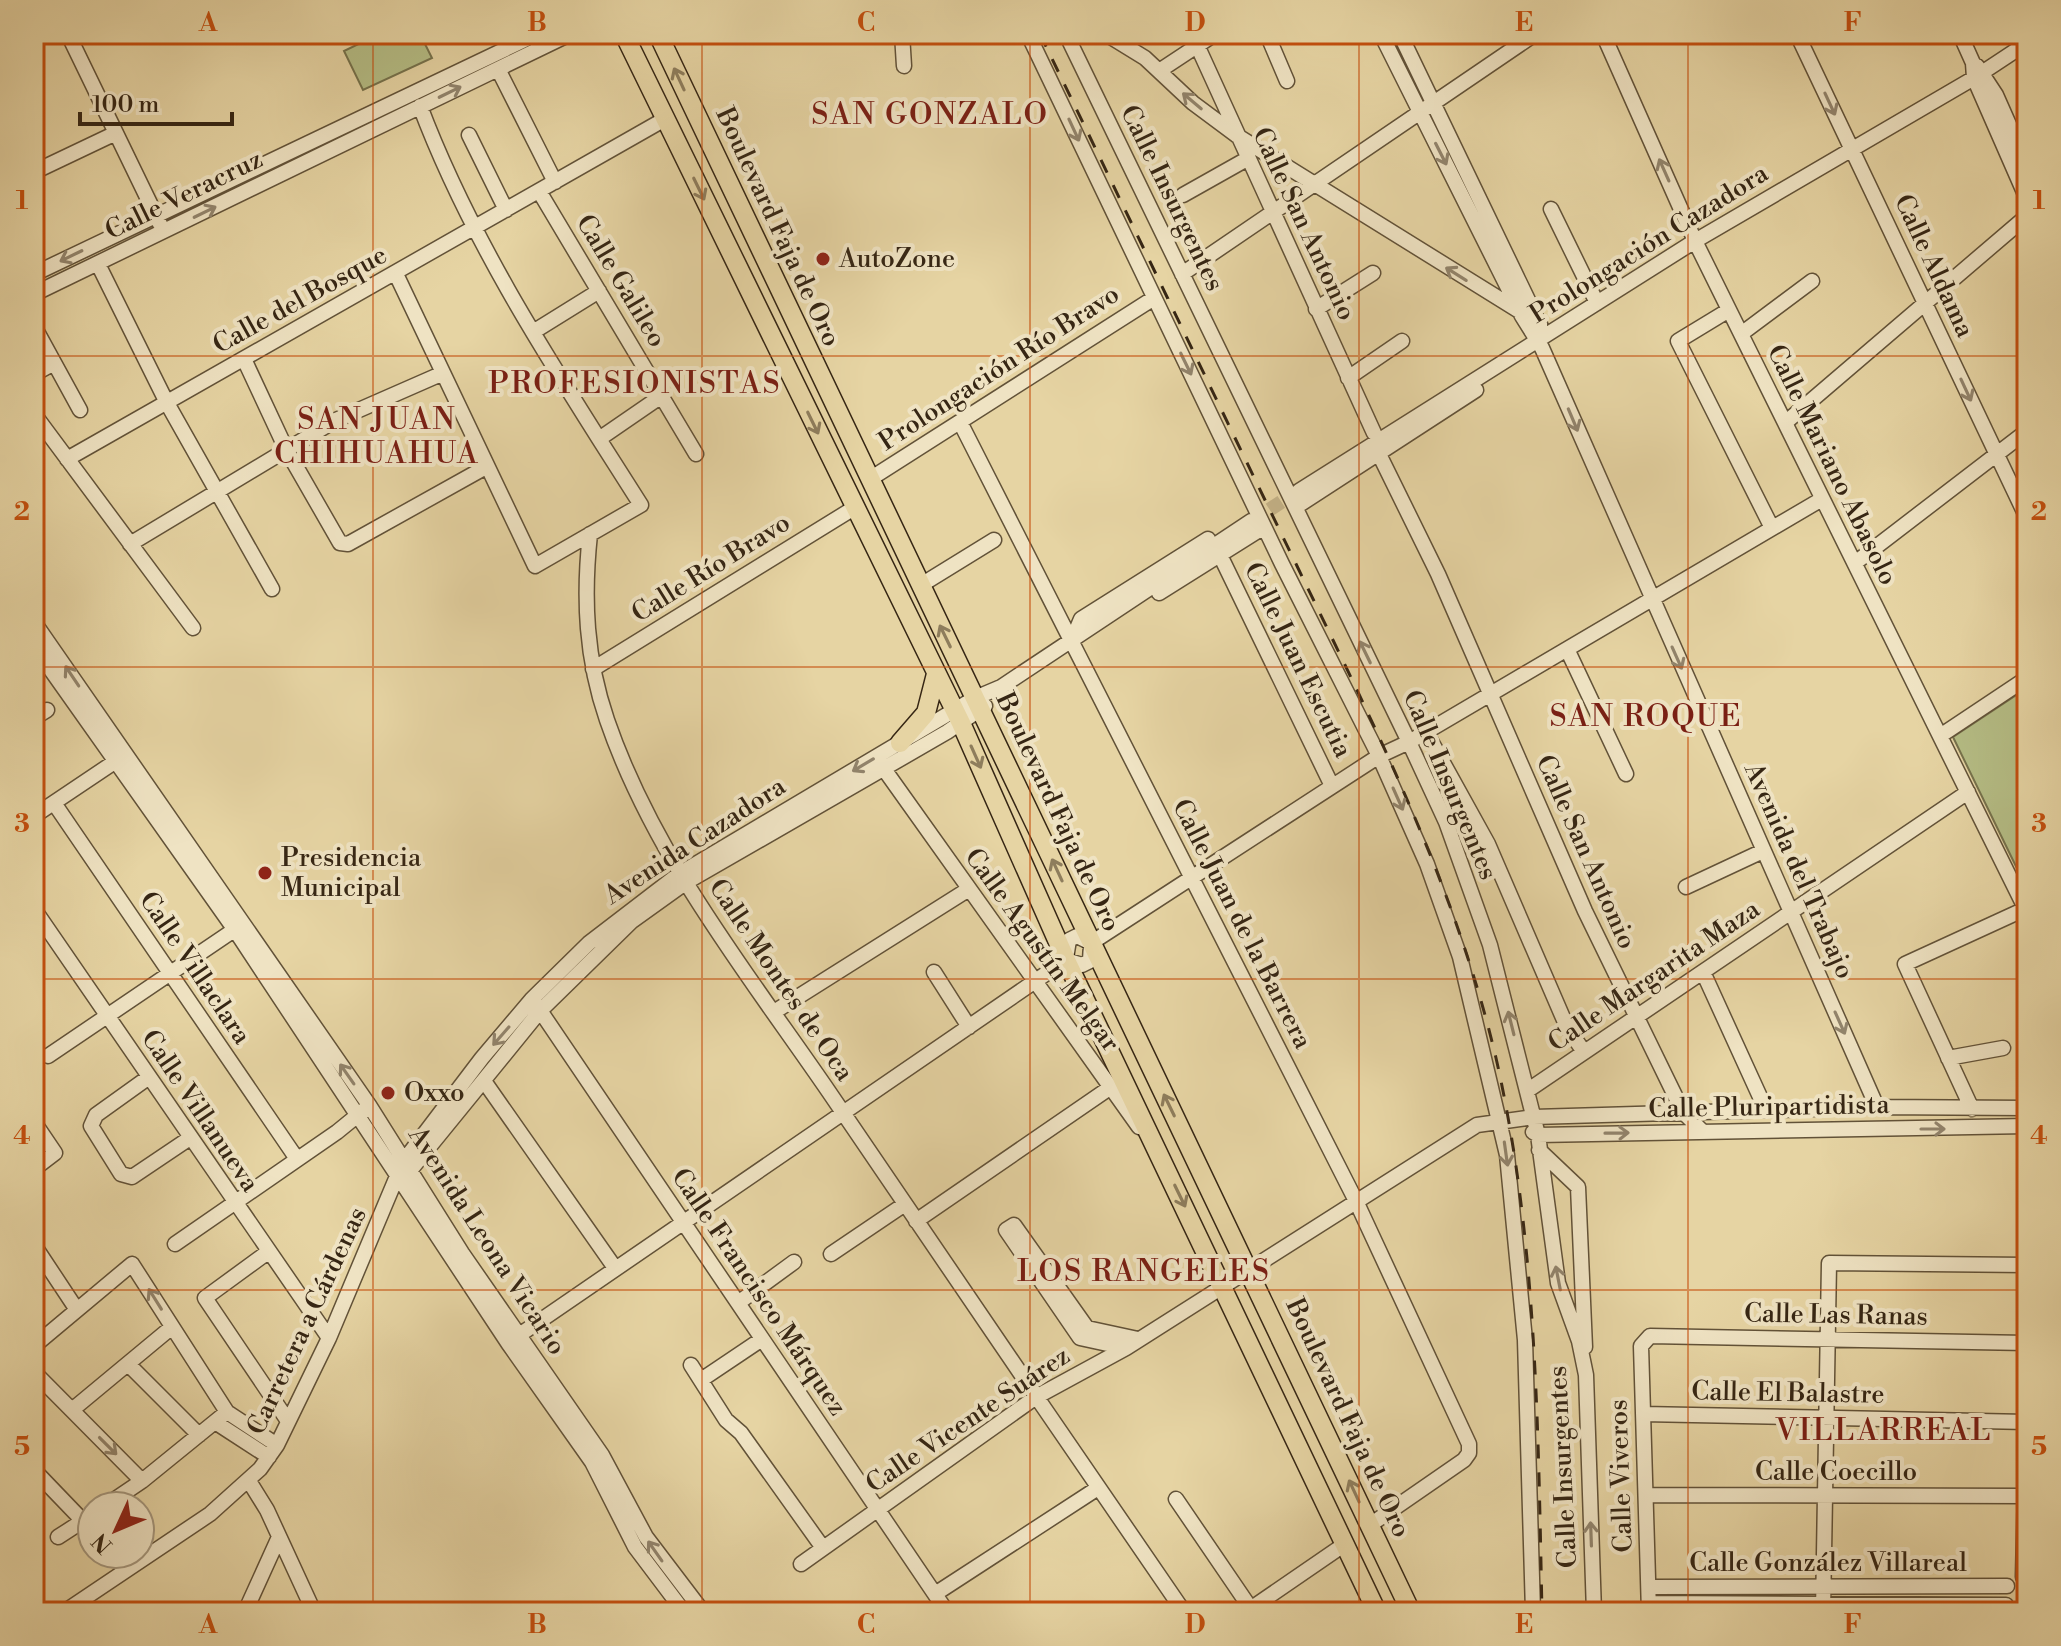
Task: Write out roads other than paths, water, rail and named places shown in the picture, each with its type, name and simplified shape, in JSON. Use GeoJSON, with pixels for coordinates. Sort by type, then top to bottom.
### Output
{"type":"FeatureCollection","features":[{"type":"Feature","properties":{"kind":"main road","name":"Boulevard Faja de Oro"},"geometry":{"type":"LineString","coordinates":[[624,34],[957,717],[1066,960],[1377,1612]]}},
{"type":"Feature","properties":{"kind":"main road","name":"Boulevard Faja de Oro"},"geometry":{"type":"LineString","coordinates":[[658,34],[1411,1612]]}},
{"type":"Feature","properties":{"kind":"main road"},"geometry":{"type":"LineString","coordinates":[[735,263],[761,251]]}},
{"type":"Feature","properties":{"kind":"main road"},"geometry":{"type":"LineString","coordinates":[[900,743],[926,713],[936,674]]}},
{"type":"Feature","properties":{"kind":"street"},"geometry":{"type":"LineString","coordinates":[[68,34],[164,232]]}},
{"type":"Feature","properties":{"kind":"street","name":"Calle Veracruz"},"geometry":{"type":"LineString","coordinates":[[34,274],[537,34]]}},
{"type":"Feature","properties":{"kind":"street","name":"Calle Veracruz"},"geometry":{"type":"LineString","coordinates":[[34,294],[570,34]]}},
{"type":"Feature","properties":{"kind":"street"},"geometry":{"type":"LineString","coordinates":[[902,34],[904,66]]}},
{"type":"Feature","properties":{"kind":"street","name":"Calle Insurgentes"},"geometry":{"type":"LineString","coordinates":[[1028,34],[1257,519],[1379,756],[1427,864],[1456,946],[1500,1119],[1525,1340],[1533,1612]]}},
{"type":"Feature","properties":{"kind":"street","name":"Calle Insurgentes"},"geometry":{"type":"LineString","coordinates":[[1066,34],[1182,274],[1293,489],[1296,507],[1446,822],[1490,945],[1527,1091],[1526,1117],[1538,1142],[1558,1283],[1579,1341],[1586,1375],[1594,1612]]}},
{"type":"Feature","properties":{"kind":"street"},"geometry":{"type":"LineString","coordinates":[[1106,34],[1130,47],[1193,103],[1236,135],[1522,316]]}},
{"type":"Feature","properties":{"kind":"street"},"geometry":{"type":"LineString","coordinates":[[1159,71],[1195,40],[1215,34]]}},
{"type":"Feature","properties":{"kind":"street"},"geometry":{"type":"LineString","coordinates":[[1267,34],[1287,81]]}},
{"type":"Feature","properties":{"kind":"street","name":"Avenida del Trabajo"},"geometry":{"type":"LineString","coordinates":[[1381,34],[1522,316],[1540,338]]}},
{"type":"Feature","properties":{"kind":"street","name":"Avenida del Trabajo"},"geometry":{"type":"LineString","coordinates":[[1400,34],[1540,338],[1651,600],[1877,1107]]}},
{"type":"Feature","properties":{"kind":"street"},"geometry":{"type":"LineString","coordinates":[[1182,274],[1535,34]]}},
{"type":"Feature","properties":{"kind":"street","name":"Calle Mariano Abasolo"},"geometry":{"type":"LineString","coordinates":[[1603,34],[1695,241],[2026,911]]}},
{"type":"Feature","properties":{"kind":"street","name":"Calle Aldama"},"geometry":{"type":"LineString","coordinates":[[1797,34],[2027,518]]}},
{"type":"Feature","properties":{"kind":"street"},"geometry":{"type":"LineString","coordinates":[[1960,34],[2027,165]]}},
{"type":"Feature","properties":{"kind":"street","name":"Calle San Antonio"},"geometry":{"type":"LineString","coordinates":[[1195,40],[1374,433]]}},
{"type":"Feature","properties":{"kind":"street","name":"Prolongación Cazadora"},"geometry":{"type":"LineString","coordinates":[[1293,489],[1502,365],[1695,241],[2027,43]]}},
{"type":"Feature","properties":{"kind":"street"},"geometry":{"type":"LineString","coordinates":[[498,69],[555,182]]}},
{"type":"Feature","properties":{"kind":"street"},"geometry":{"type":"LineString","coordinates":[[1977,71],[2027,199]]}},
{"type":"Feature","properties":{"kind":"street"},"geometry":{"type":"LineString","coordinates":[[396,274],[535,566],[641,505],[533,332],[474,228],[420,106]]}},
{"type":"Feature","properties":{"kind":"street","name":"Calle del Bosque"},"geometry":{"type":"LineString","coordinates":[[67,459],[665,119]]}},
{"type":"Feature","properties":{"kind":"street"},"geometry":{"type":"LineString","coordinates":[[34,172],[116,133]]}},
{"type":"Feature","properties":{"kind":"street"},"geometry":{"type":"LineString","coordinates":[[469,135],[506,210]]}},
{"type":"Feature","properties":{"kind":"street"},"geometry":{"type":"LineString","coordinates":[[1183,195],[1247,159]]}},
{"type":"Feature","properties":{"kind":"street","name":"Calle Galileo"},"geometry":{"type":"LineString","coordinates":[[539,191],[696,454]]}},
{"type":"Feature","properties":{"kind":"street"},"geometry":{"type":"LineString","coordinates":[[1551,209],[1597,303]]}},
{"type":"Feature","properties":{"kind":"street"},"geometry":{"type":"LineString","coordinates":[[1785,423],[2027,216]]}},
{"type":"Feature","properties":{"kind":"street"},"geometry":{"type":"LineString","coordinates":[[98,264],[167,403],[272,589]]}},
{"type":"Feature","properties":{"kind":"street"},"geometry":{"type":"LineString","coordinates":[[1316,309],[1373,273]]}},
{"type":"Feature","properties":{"kind":"street"},"geometry":{"type":"LineString","coordinates":[[1741,334],[1812,281]]}},
{"type":"Feature","properties":{"kind":"street"},"geometry":{"type":"LineString","coordinates":[[533,332],[599,291]]}},
{"type":"Feature","properties":{"kind":"street","name":"Prolongación Río Bravo"},"geometry":{"type":"LineString","coordinates":[[870,479],[1154,298]]}},
{"type":"Feature","properties":{"kind":"street"},"geometry":{"type":"LineString","coordinates":[[1729,310],[1678,341],[1772,528]]}},
{"type":"Feature","properties":{"kind":"street"},"geometry":{"type":"LineString","coordinates":[[34,326],[80,410]]}},
{"type":"Feature","properties":{"kind":"street"},"geometry":{"type":"LineString","coordinates":[[1348,378],[1402,341]]}},
{"type":"Feature","properties":{"kind":"street"},"geometry":{"type":"LineString","coordinates":[[244,359],[286,449],[340,543],[348,544],[486,467]]}},
{"type":"Feature","properties":{"kind":"street"},"geometry":{"type":"LineString","coordinates":[[34,374],[54,363]]}},
{"type":"Feature","properties":{"kind":"street"},"geometry":{"type":"LineString","coordinates":[[1293,489],[1450,385],[1502,365]]}},
{"type":"Feature","properties":{"kind":"street"},"geometry":{"type":"LineString","coordinates":[[1296,507],[1462,401],[1502,365]]}},
{"type":"Feature","properties":{"kind":"street"},"geometry":{"type":"LineString","coordinates":[[130,544],[218,494],[286,449],[388,395],[441,374]]}},
{"type":"Feature","properties":{"kind":"street"},"geometry":{"type":"LineString","coordinates":[[599,439],[663,395]]}},
{"type":"Feature","properties":{"kind":"street"},"geometry":{"type":"LineString","coordinates":[[34,414],[193,628]]}},
{"type":"Feature","properties":{"kind":"street","name":"Calle Juan de la Barrera"},"geometry":{"type":"LineString","coordinates":[[960,422],[1356,1201],[1469,1444],[1469,1453],[1370,1525]]}},
{"type":"Feature","properties":{"kind":"street"},"geometry":{"type":"LineString","coordinates":[[1855,563],[2027,431]]}},
{"type":"Feature","properties":{"kind":"street","name":"Calle San Antonio"},"geometry":{"type":"LineString","coordinates":[[1379,454],[1438,574],[1537,804],[1635,1017],[1683,1112],[1701,1130]]}},
{"type":"Feature","properties":{"kind":"street","name":"Calle Juan Escutia"},"geometry":{"type":"LineString","coordinates":[[1091,943],[1379,756],[1409,742],[1822,499]]}},
{"type":"Feature","properties":{"kind":"street","name":"Calle Río Bravo"},"geometry":{"type":"LineString","coordinates":[[593,669],[854,508]]}},
{"type":"Feature","properties":{"kind":"street"},"geometry":{"type":"LineString","coordinates":[[1073,639],[1092,636],[1220,555],[1257,519]]}},
{"type":"Feature","properties":{"kind":"street"},"geometry":{"type":"LineString","coordinates":[[957,717],[1257,519]]}},
{"type":"Feature","properties":{"kind":"street","name":"Calle Montes de Oca"},"geometry":{"type":"LineString","coordinates":[[590,534],[585,582],[586,630],[593,669],[608,723],[682,879],[1184,1612]]}},
{"type":"Feature","properties":{"kind":"street"},"geometry":{"type":"LineString","coordinates":[[921,585],[994,540]]}},
{"type":"Feature","properties":{"kind":"street","name":"Calle Juan Escutia"},"geometry":{"type":"LineString","coordinates":[[1220,555],[1332,786]]}},
{"type":"Feature","properties":{"kind":"street","name":"Avenida Leona Vicario"},"geometry":{"type":"LineString","coordinates":[[34,622],[120,758]]}},
{"type":"Feature","properties":{"kind":"street","name":"Avenida Leona Vicario"},"geometry":{"type":"LineString","coordinates":[[34,646],[120,758],[363,1110],[401,1175],[592,1462],[635,1547],[684,1612]]}},
{"type":"Feature","properties":{"kind":"street"},"geometry":{"type":"LineString","coordinates":[[1567,649],[1626,774]]}},
{"type":"Feature","properties":{"kind":"street"},"geometry":{"type":"LineString","coordinates":[[1940,736],[2027,678]]}},
{"type":"Feature","properties":{"kind":"street","name":"Avenida Cazadora"},"geometry":{"type":"LineString","coordinates":[[682,879],[884,769],[957,717]]}},
{"type":"Feature","properties":{"kind":"street","name":"Avenida Cazadora"},"geometry":{"type":"LineString","coordinates":[[421,1150],[482,1058],[618,918],[900,743],[957,717]]}},
{"type":"Feature","properties":{"kind":"street"},"geometry":{"type":"LineString","coordinates":[[1426,732],[1488,844],[1567,1027],[1584,1052]]}},
{"type":"Feature","properties":{"kind":"street"},"geometry":{"type":"LineString","coordinates":[[34,816],[120,758]]}},
{"type":"Feature","properties":{"kind":"street","name":"Calle Agustín Melgar"},"geometry":{"type":"LineString","coordinates":[[884,769],[1161,1158]]}},
{"type":"Feature","properties":{"kind":"street","name":"Calle Margarita Maza"},"geometry":{"type":"LineString","coordinates":[[1527,1091],[1968,792]]}},
{"type":"Feature","properties":{"kind":"street","name":"Calle Villaclara"},"geometry":{"type":"LineString","coordinates":[[54,803],[297,1159]]}},
{"type":"Feature","properties":{"kind":"street"},"geometry":{"type":"LineString","coordinates":[[1686,887],[1763,851]]}},
{"type":"Feature","properties":{"kind":"street"},"geometry":{"type":"LineString","coordinates":[[774,1012],[969,889]]}},
{"type":"Feature","properties":{"kind":"street","name":"Calle Villanueva"},"geometry":{"type":"LineString","coordinates":[[34,909],[329,1338]]}},
{"type":"Feature","properties":{"kind":"street"},"geometry":{"type":"LineString","coordinates":[[1972,1109],[1905,964],[2026,911]]}},
{"type":"Feature","properties":{"kind":"street"},"geometry":{"type":"LineString","coordinates":[[48,1056],[239,927]]}},
{"type":"Feature","properties":{"kind":"street"},"geometry":{"type":"LineString","coordinates":[[513,1340],[1066,960],[1069,940],[1077,936],[1091,943],[1090,961],[1082,965],[1066,960]]}},
{"type":"Feature","properties":{"kind":"street"},"geometry":{"type":"LineString","coordinates":[[934,972],[969,1027]]}},
{"type":"Feature","properties":{"kind":"street"},"geometry":{"type":"LineString","coordinates":[[1703,972],[1766,1110]]}},
{"type":"Feature","properties":{"kind":"street","name":"Avenida Cazadora"},"geometry":{"type":"LineString","coordinates":[[401,1175],[484,1081],[536,1005]]}},
{"type":"Feature","properties":{"kind":"street","name":"Calle Francisco Márquez"},"geometry":{"type":"LineString","coordinates":[[536,1005],[947,1612]]}},
{"type":"Feature","properties":{"kind":"street"},"geometry":{"type":"LineString","coordinates":[[1948,1058],[2003,1048]]}},
{"type":"Feature","properties":{"kind":"street"},"geometry":{"type":"LineString","coordinates":[[1481,1124],[1488,1103],[1490,1076]]}},
{"type":"Feature","properties":{"kind":"street"},"geometry":{"type":"LineString","coordinates":[[149,1077],[96,1115],[91,1126],[126,1177],[132,1177],[190,1138]]}},
{"type":"Feature","properties":{"kind":"street"},"geometry":{"type":"LineString","coordinates":[[484,1081],[615,1268]]}},
{"type":"Feature","properties":{"kind":"street"},"geometry":{"type":"LineString","coordinates":[[916,1221],[1111,1087]]}},
{"type":"Feature","properties":{"kind":"street","name":"Calle Pluripartidista"},"geometry":{"type":"LineString","coordinates":[[1223,1287],[1481,1124],[1500,1119],[1877,1107],[2027,1108]]}},
{"type":"Feature","properties":{"kind":"street"},"geometry":{"type":"LineString","coordinates":[[1827,1109],[1828,1130]]}},
{"type":"Feature","properties":{"kind":"street"},"geometry":{"type":"LineString","coordinates":[[175,1244],[363,1110]]}},
{"type":"Feature","properties":{"kind":"street"},"geometry":{"type":"LineString","coordinates":[[34,1122],[55,1153],[34,1169]]}},
{"type":"Feature","properties":{"kind":"street","name":"Calle Pluripartidista"},"geometry":{"type":"LineString","coordinates":[[1538,1142],[1701,1130],[2027,1126]]}},
{"type":"Feature","properties":{"kind":"street"},"geometry":{"type":"LineString","coordinates":[[1538,1142],[1578,1187],[1586,1375]]}},
{"type":"Feature","properties":{"kind":"street","name":"Carretera a Cárdenas"},"geometry":{"type":"LineString","coordinates":[[64,1612],[210,1514],[249,1481],[273,1451],[329,1338],[401,1175]]}},
{"type":"Feature","properties":{"kind":"street"},"geometry":{"type":"LineString","coordinates":[[831,1254],[905,1204]]}},
{"type":"Feature","properties":{"kind":"street"},"geometry":{"type":"LineString","coordinates":[[268,1252],[205,1298],[288,1421]]}},
{"type":"Feature","properties":{"kind":"street"},"geometry":{"type":"LineString","coordinates":[[36,1253],[77,1310]]}},
{"type":"Feature","properties":{"kind":"street"},"geometry":{"type":"LineString","coordinates":[[738,1303],[794,1262]]}},
{"type":"Feature","properties":{"kind":"street"},"geometry":{"type":"LineString","coordinates":[[1823,1608],[1829,1263],[2027,1265]]}},
{"type":"Feature","properties":{"kind":"street"},"geometry":{"type":"LineString","coordinates":[[34,1346],[132,1264],[172,1327],[221,1417],[273,1451]]}},
{"type":"Feature","properties":{"kind":"street"},"geometry":{"type":"LineString","coordinates":[[1050,1285],[1087,1328],[1132,1344]]}},
{"type":"Feature","properties":{"kind":"street","name":"Calle Vicente Suárez"},"geometry":{"type":"LineString","coordinates":[[801,1564],[1036,1397],[1132,1344],[1223,1287]]}},
{"type":"Feature","properties":{"kind":"street"},"geometry":{"type":"LineString","coordinates":[[72,1410],[172,1327]]}},
{"type":"Feature","properties":{"kind":"street","name":"Calle Las Ranas"},"geometry":{"type":"LineString","coordinates":[[1645,1340],[1650,1336],[2027,1343]]}},
{"type":"Feature","properties":{"kind":"street"},"geometry":{"type":"LineString","coordinates":[[701,1380],[762,1339]]}},
{"type":"Feature","properties":{"kind":"street","name":"Avenida Leona Vicario"},"geometry":{"type":"LineString","coordinates":[[513,1340],[602,1455],[646,1537],[703,1612]]}},
{"type":"Feature","properties":{"kind":"street","name":"Calle Viveros"},"geometry":{"type":"LineString","coordinates":[[1645,1340],[1641,1346],[1649,1607]]}},
{"type":"Feature","properties":{"kind":"street"},"geometry":{"type":"LineString","coordinates":[[128,1364],[199,1435]]}},
{"type":"Feature","properties":{"kind":"street"},"geometry":{"type":"LineString","coordinates":[[691,1365],[726,1420],[741,1433],[823,1548]]}},
{"type":"Feature","properties":{"kind":"street"},"geometry":{"type":"LineString","coordinates":[[34,1372],[142,1481]]}},
{"type":"Feature","properties":{"kind":"street"},"geometry":{"type":"LineString","coordinates":[[2010,1608],[2007,1586],[2025,1577],[2027,1402]]}},
{"type":"Feature","properties":{"kind":"street","name":"Calle El Balastre"},"geometry":{"type":"LineString","coordinates":[[1643,1414],[2027,1422]]}},
{"type":"Feature","properties":{"kind":"street"},"geometry":{"type":"LineString","coordinates":[[129,1490],[221,1417]]}},
{"type":"Feature","properties":{"kind":"street"},"geometry":{"type":"LineString","coordinates":[[34,1470],[76,1507]]}},
{"type":"Feature","properties":{"kind":"street"},"geometry":{"type":"LineString","coordinates":[[249,1481],[314,1612]]}},
{"type":"Feature","properties":{"kind":"street"},"geometry":{"type":"LineString","coordinates":[[935,1594],[1098,1488]]}},
{"type":"Feature","properties":{"kind":"street","name":"Calle Coecillo"},"geometry":{"type":"LineString","coordinates":[[1646,1495],[2026,1496]]}},
{"type":"Feature","properties":{"kind":"street"},"geometry":{"type":"LineString","coordinates":[[1176,1499],[1248,1610],[1345,1544]]}},
{"type":"Feature","properties":{"kind":"street"},"geometry":{"type":"LineString","coordinates":[[58,1537],[76,1526]]}},
{"type":"Feature","properties":{"kind":"street"},"geometry":{"type":"LineString","coordinates":[[245,1612],[279,1537]]}},
{"type":"Feature","properties":{"kind":"street","name":"Calle González Villareal"},"geometry":{"type":"LineString","coordinates":[[1649,1587],[2007,1586]]}},
{"type":"Feature","properties":{"kind":"street","name":"Calle González Villareal"},"geometry":{"type":"LineString","coordinates":[[1649,1607],[2010,1608]]}},
{"type":"Feature","properties":{"kind":"tunnel"},"geometry":{"type":"LineString","coordinates":[[1252,521],[1298,491]]}},
{"type":"Feature","properties":{"kind":"railway"},"geometry":{"type":"LineString","coordinates":[[1040,34],[1383,746],[1435,868],[1479,993],[1510,1126],[1528,1264],[1536,1403],[1542,1612]]}},
{"type":"Feature","properties":{"kind":"place","name":"AutoZone"},"geometry":{"type":"Point","coordinates":[823,259]}},
{"type":"Feature","properties":{"kind":"place","name":"Presidencia Municipal"},"geometry":{"type":"Point","coordinates":[265,873]}},
{"type":"Feature","properties":{"kind":"place","name":"Oxxo"},"geometry":{"type":"Point","coordinates":[388,1093]}},
{"type":"Feature","properties":{"kind":"district","name":"SAN GONZALO"},"geometry":{"type":"Point","coordinates":[930,115]}},
{"type":"Feature","properties":{"kind":"district","name":"PROFESIONISTAS"},"geometry":{"type":"Point","coordinates":[635,384]}},
{"type":"Feature","properties":{"kind":"district","name":"SAN JUAN CHIHUAHUA"},"geometry":{"type":"Point","coordinates":[377,437]}},
{"type":"Feature","properties":{"kind":"district","name":"SAN ROQUE"},"geometry":{"type":"Point","coordinates":[1646,717]}},
{"type":"Feature","properties":{"kind":"district","name":"LOS RANGELES"},"geometry":{"type":"Point","coordinates":[1144,1272]}},
{"type":"Feature","properties":{"kind":"district","name":"VILLARREAL"},"geometry":{"type":"Point","coordinates":[1884,1431]}}]}
